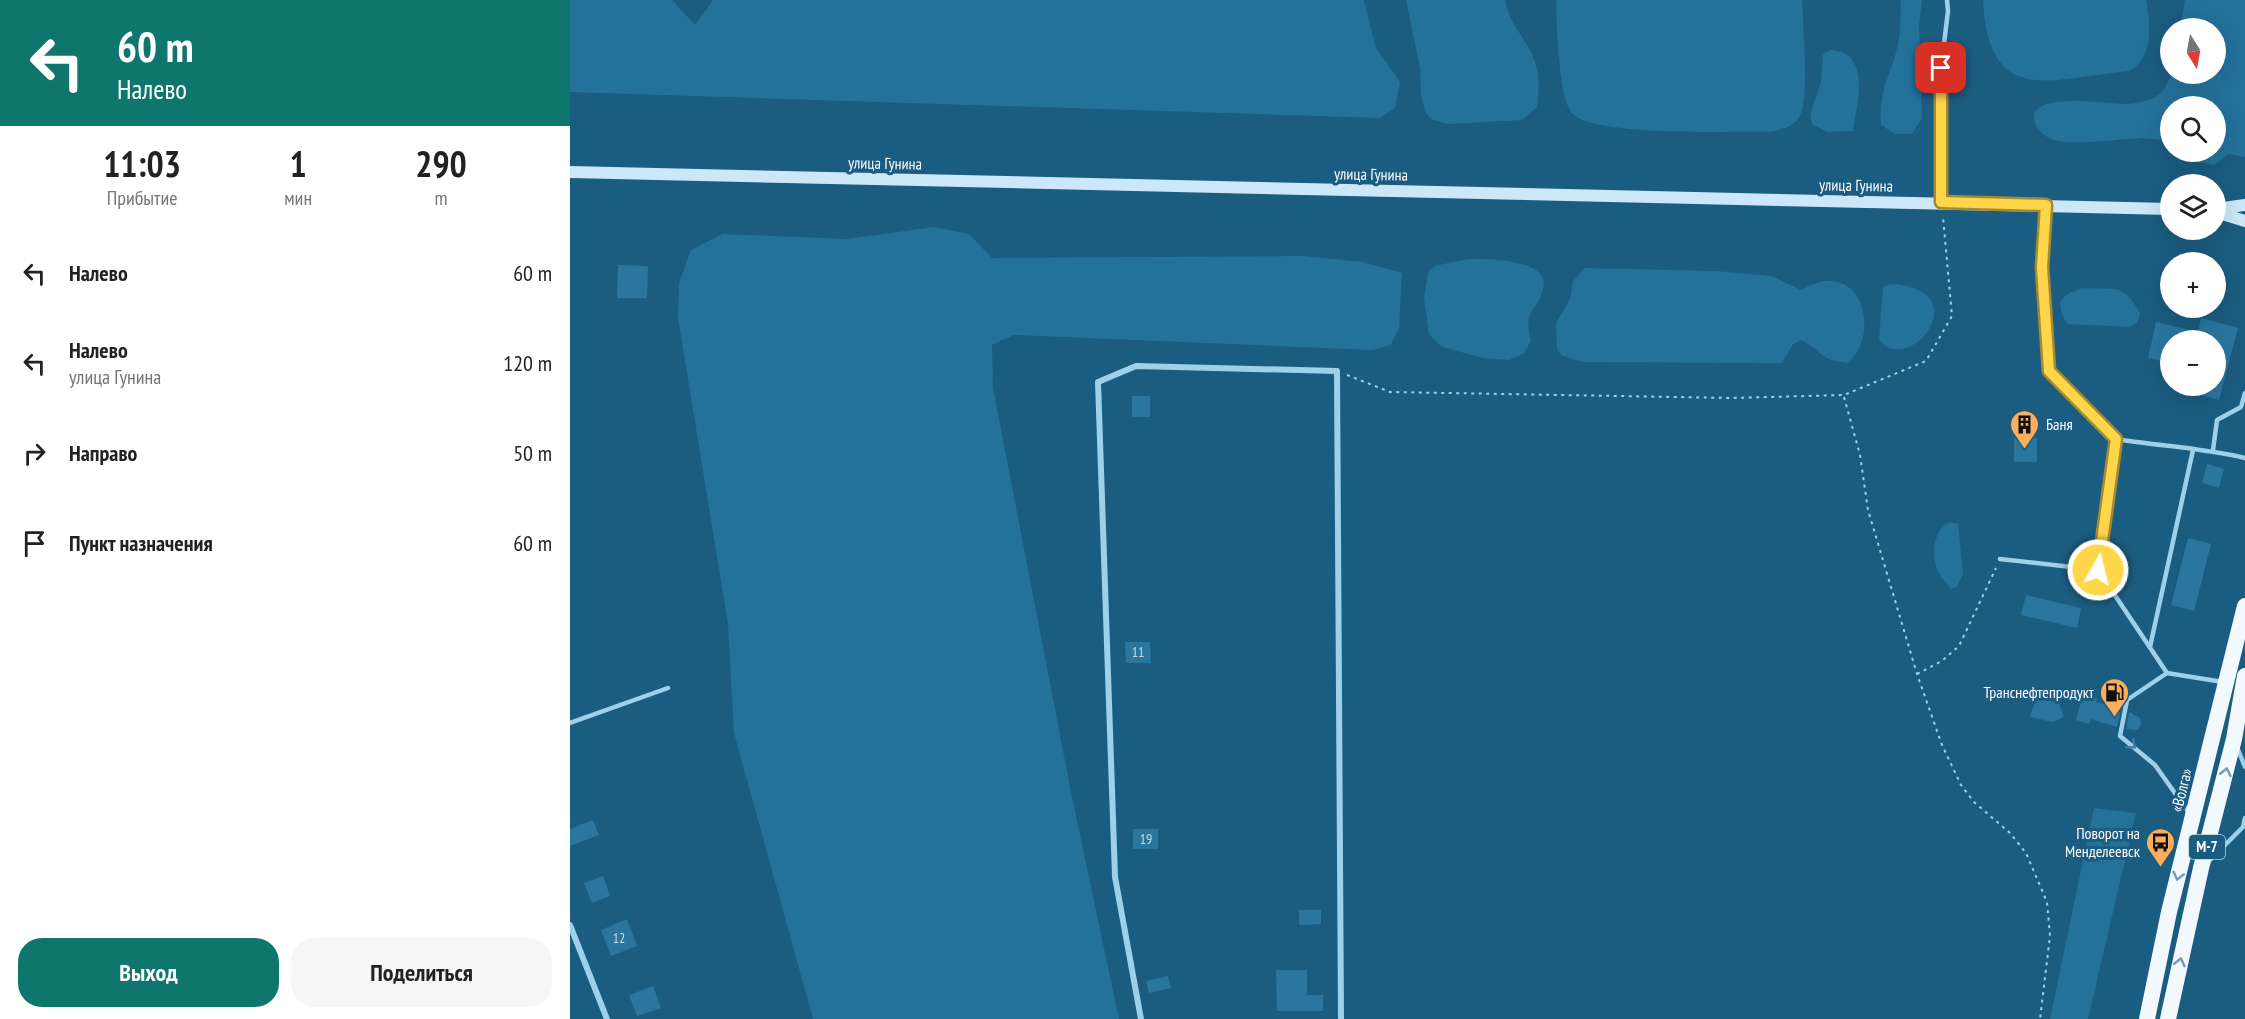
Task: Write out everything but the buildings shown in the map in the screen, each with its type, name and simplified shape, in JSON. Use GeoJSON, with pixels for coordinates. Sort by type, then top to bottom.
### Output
{"type":"FeatureCollection","features":[{"type":"Feature","properties":{"kind":"highway","name":"«Волга»"},"geometry":{"type":"LineString","coordinates":[[2147,1019],[2169,912],[2245,606]]}},
{"type":"Feature","properties":{"kind":"highway","name":"М-7"},"geometry":{"type":"LineString","coordinates":[[2168,1019],[2201,868],[2234,739],[2245,676]]}},
{"type":"Feature","properties":{"kind":"main road","name":"улица Гунина"},"geometry":{"type":"LineString","coordinates":[[570,172],[2160,209]]}},
{"type":"Feature","properties":{"kind":"main road"},"geometry":{"type":"LineString","coordinates":[[2226,208],[2245,204]]}},
{"type":"Feature","properties":{"kind":"main road"},"geometry":{"type":"LineString","coordinates":[[2226,214],[2245,221]]}},
{"type":"Feature","properties":{"kind":"street"},"geometry":{"type":"LineString","coordinates":[[1141,1019],[1115,877],[1098,382],[1136,366],[1337,371],[1341,1019]]}},
{"type":"Feature","properties":{"kind":"street"},"geometry":{"type":"LineString","coordinates":[[570,925],[607,1019]]}},
{"type":"Feature","properties":{"kind":"lane"},"geometry":{"type":"LineString","coordinates":[[1941,202],[1941,68],[1947,0]]}},
{"type":"Feature","properties":{"kind":"lane"},"geometry":{"type":"LineString","coordinates":[[2046,205],[2042,267],[2049,371],[2116,439],[2193,450],[2213,450],[2245,458]]}},
{"type":"Feature","properties":{"kind":"lane"},"geometry":{"type":"LineString","coordinates":[[2213,450],[2217,420],[2241,408],[2245,393]]}},
{"type":"Feature","properties":{"kind":"lane"},"geometry":{"type":"LineString","coordinates":[[2116,439],[2098,570],[2168,673]]}},
{"type":"Feature","properties":{"kind":"lane"},"geometry":{"type":"LineString","coordinates":[[2150,647],[2193,450]]}},
{"type":"Feature","properties":{"kind":"lane"},"geometry":{"type":"LineString","coordinates":[[2000,559],[2098,570]]}},
{"type":"Feature","properties":{"kind":"lane"},"geometry":{"type":"LineString","coordinates":[[2192,820],[2185,805],[2155,765],[2120,736],[2127,700],[2168,673],[2226,682]]}},
{"type":"Feature","properties":{"kind":"lane"},"geometry":{"type":"LineString","coordinates":[[570,723],[668,688]]}},
{"type":"Feature","properties":{"kind":"lane"},"geometry":{"type":"LineString","coordinates":[[2234,739],[2245,767]]}},
{"type":"Feature","properties":{"kind":"lane"},"geometry":{"type":"LineString","coordinates":[[2201,868],[2243,827],[2245,818]]}},
{"type":"Feature","properties":{"kind":"path"},"geometry":{"type":"LineString","coordinates":[[1337,371],[1390,392],[1731,398],[1844,395],[1926,361],[1952,316],[1941,202]]}},
{"type":"Feature","properties":{"kind":"path"},"geometry":{"type":"LineString","coordinates":[[1844,395],[1860,455],[1869,510],[1917,674],[1942,745],[1961,785],[1974,802],[2010,833],[2026,853],[2047,902],[2050,936],[2040,1019]]}},
{"type":"Feature","properties":{"kind":"path"},"geometry":{"type":"LineString","coordinates":[[1917,674],[1942,662],[1959,646],[2000,559]]}},
{"type":"Feature","properties":{"kind":"shaded area"},"geometry":{"type":"Polygon","coordinates":[[[570,0],[672,0],[695,25],[713,0],[1364,0],[1376,48],[1400,82],[1395,108],[1380,118],[570,92],[570,0]]]}},
{"type":"Feature","properties":{"kind":"shaded area"},"geometry":{"type":"Polygon","coordinates":[[[1406,0],[1505,0],[1510,16],[1531,51],[1536,65],[1537,107],[1522,120],[1448,124],[1431,119],[1425,112],[1421,94],[1420,68],[1406,0]]]}},
{"type":"Feature","properties":{"kind":"shaded area"},"geometry":{"type":"Polygon","coordinates":[[[1556,0],[1802,0],[1805,91],[1801,113],[1789,126],[1771,132],[1666,131],[1606,126],[1585,121],[1572,113],[1564,92],[1559,59],[1556,0]]]}},
{"type":"Feature","properties":{"kind":"shaded area"},"geometry":{"type":"Polygon","coordinates":[[[1901,0],[1922,0],[1919,25],[1922,118],[1912,134],[1895,134],[1881,125],[1884,89],[1899,38],[1901,0]]]}},
{"type":"Feature","properties":{"kind":"shaded area"},"geometry":{"type":"Polygon","coordinates":[[[1983,0],[2146,0],[2149,20],[2147,49],[2137,65],[2129,71],[2050,80],[2029,79],[2011,72],[1997,58],[1988,35],[1983,0]]]}},
{"type":"Feature","properties":{"kind":"shaded area"},"geometry":{"type":"Polygon","coordinates":[[[2185,0],[2245,0],[2245,157],[2229,154],[2226,156],[2226,96],[2160,96],[2160,140],[2143,138],[2070,142],[2051,139],[2039,130],[2035,123],[2035,113],[2042,106],[2054,102],[2137,103],[2160,94],[2167,84],[2226,84],[2226,18],[2182,18],[2185,0]]]}},
{"type":"Feature","properties":{"kind":"shaded area"},"geometry":{"type":"Polygon","coordinates":[[[1831,50],[1844,53],[1852,60],[1857,70],[1859,94],[1853,131],[1827,132],[1812,124],[1810,115],[1821,82],[1823,54],[1831,50]]]}},
{"type":"Feature","properties":{"kind":"shaded area"},"geometry":{"type":"Polygon","coordinates":[[[2197,162],[2218,162],[2214,165],[2197,162]]]}},
{"type":"Feature","properties":{"kind":"shaded area"},"geometry":{"type":"Polygon","coordinates":[[[934,227],[969,234],[992,258],[1303,256],[1363,262],[1402,273],[1399,328],[1391,345],[1372,350],[1014,335],[992,345],[993,388],[1072,797],[1119,1019],[813,1019],[734,733],[728,624],[678,318],[679,283],[691,250],[723,234],[847,239],[934,227]]]}},
{"type":"Feature","properties":{"kind":"shaded area"},"geometry":{"type":"Polygon","coordinates":[[[1468,259],[1515,262],[1537,271],[1543,279],[1540,297],[1529,316],[1531,341],[1524,353],[1509,360],[1483,358],[1442,347],[1429,334],[1424,298],[1428,273],[1434,266],[1468,259]]]}},
{"type":"Feature","properties":{"kind":"shaded area"},"geometry":{"type":"Polygon","coordinates":[[[1585,268],[1716,271],[1772,276],[1801,290],[1824,281],[1832,281],[1851,289],[1857,297],[1864,317],[1863,339],[1858,351],[1848,363],[1831,360],[1801,340],[1793,344],[1782,363],[1584,362],[1563,356],[1557,350],[1556,323],[1570,299],[1573,281],[1585,268]]]}},
{"type":"Feature","properties":{"kind":"shaded area"},"geometry":{"type":"Polygon","coordinates":[[[1891,284],[1917,289],[1931,300],[1934,314],[1930,328],[1920,340],[1906,348],[1892,349],[1879,340],[1883,287],[1891,284]]]}},
{"type":"Feature","properties":{"kind":"shaded area"},"geometry":{"type":"Polygon","coordinates":[[[2083,288],[2124,292],[2140,314],[2137,323],[2129,327],[2067,324],[2061,310],[2062,300],[2083,288]]]}},
{"type":"Feature","properties":{"kind":"shaded area"},"geometry":{"type":"Polygon","coordinates":[[[1951,522],[1958,524],[1963,573],[1957,587],[1951,589],[1936,567],[1934,552],[1940,530],[1951,522]]]}},
{"type":"Feature","properties":{"kind":"shaded area"},"geometry":{"type":"Polygon","coordinates":[[[2094,808],[2136,813],[2088,1019],[2050,1019],[2094,808]]]}},
{"type":"Feature","properties":{"kind":"place","name":"Баня"},"geometry":{"type":"Point","coordinates":[2025,450]}},
{"type":"Feature","properties":{"kind":"place","name":"Транснефтепродукт"},"geometry":{"type":"Point","coordinates":[2115,718]}},
{"type":"Feature","properties":{"kind":"place","name":"Поворот на Менделеевск"},"geometry":{"type":"Point","coordinates":[2161,868]}},
{"type":"Feature","properties":{"kind":"route"},"geometry":{"type":"LineString","coordinates":[[1941,68],[1941,202],[2046,205],[2042,267],[2049,371],[2116,439],[2098,570]]}}]}
